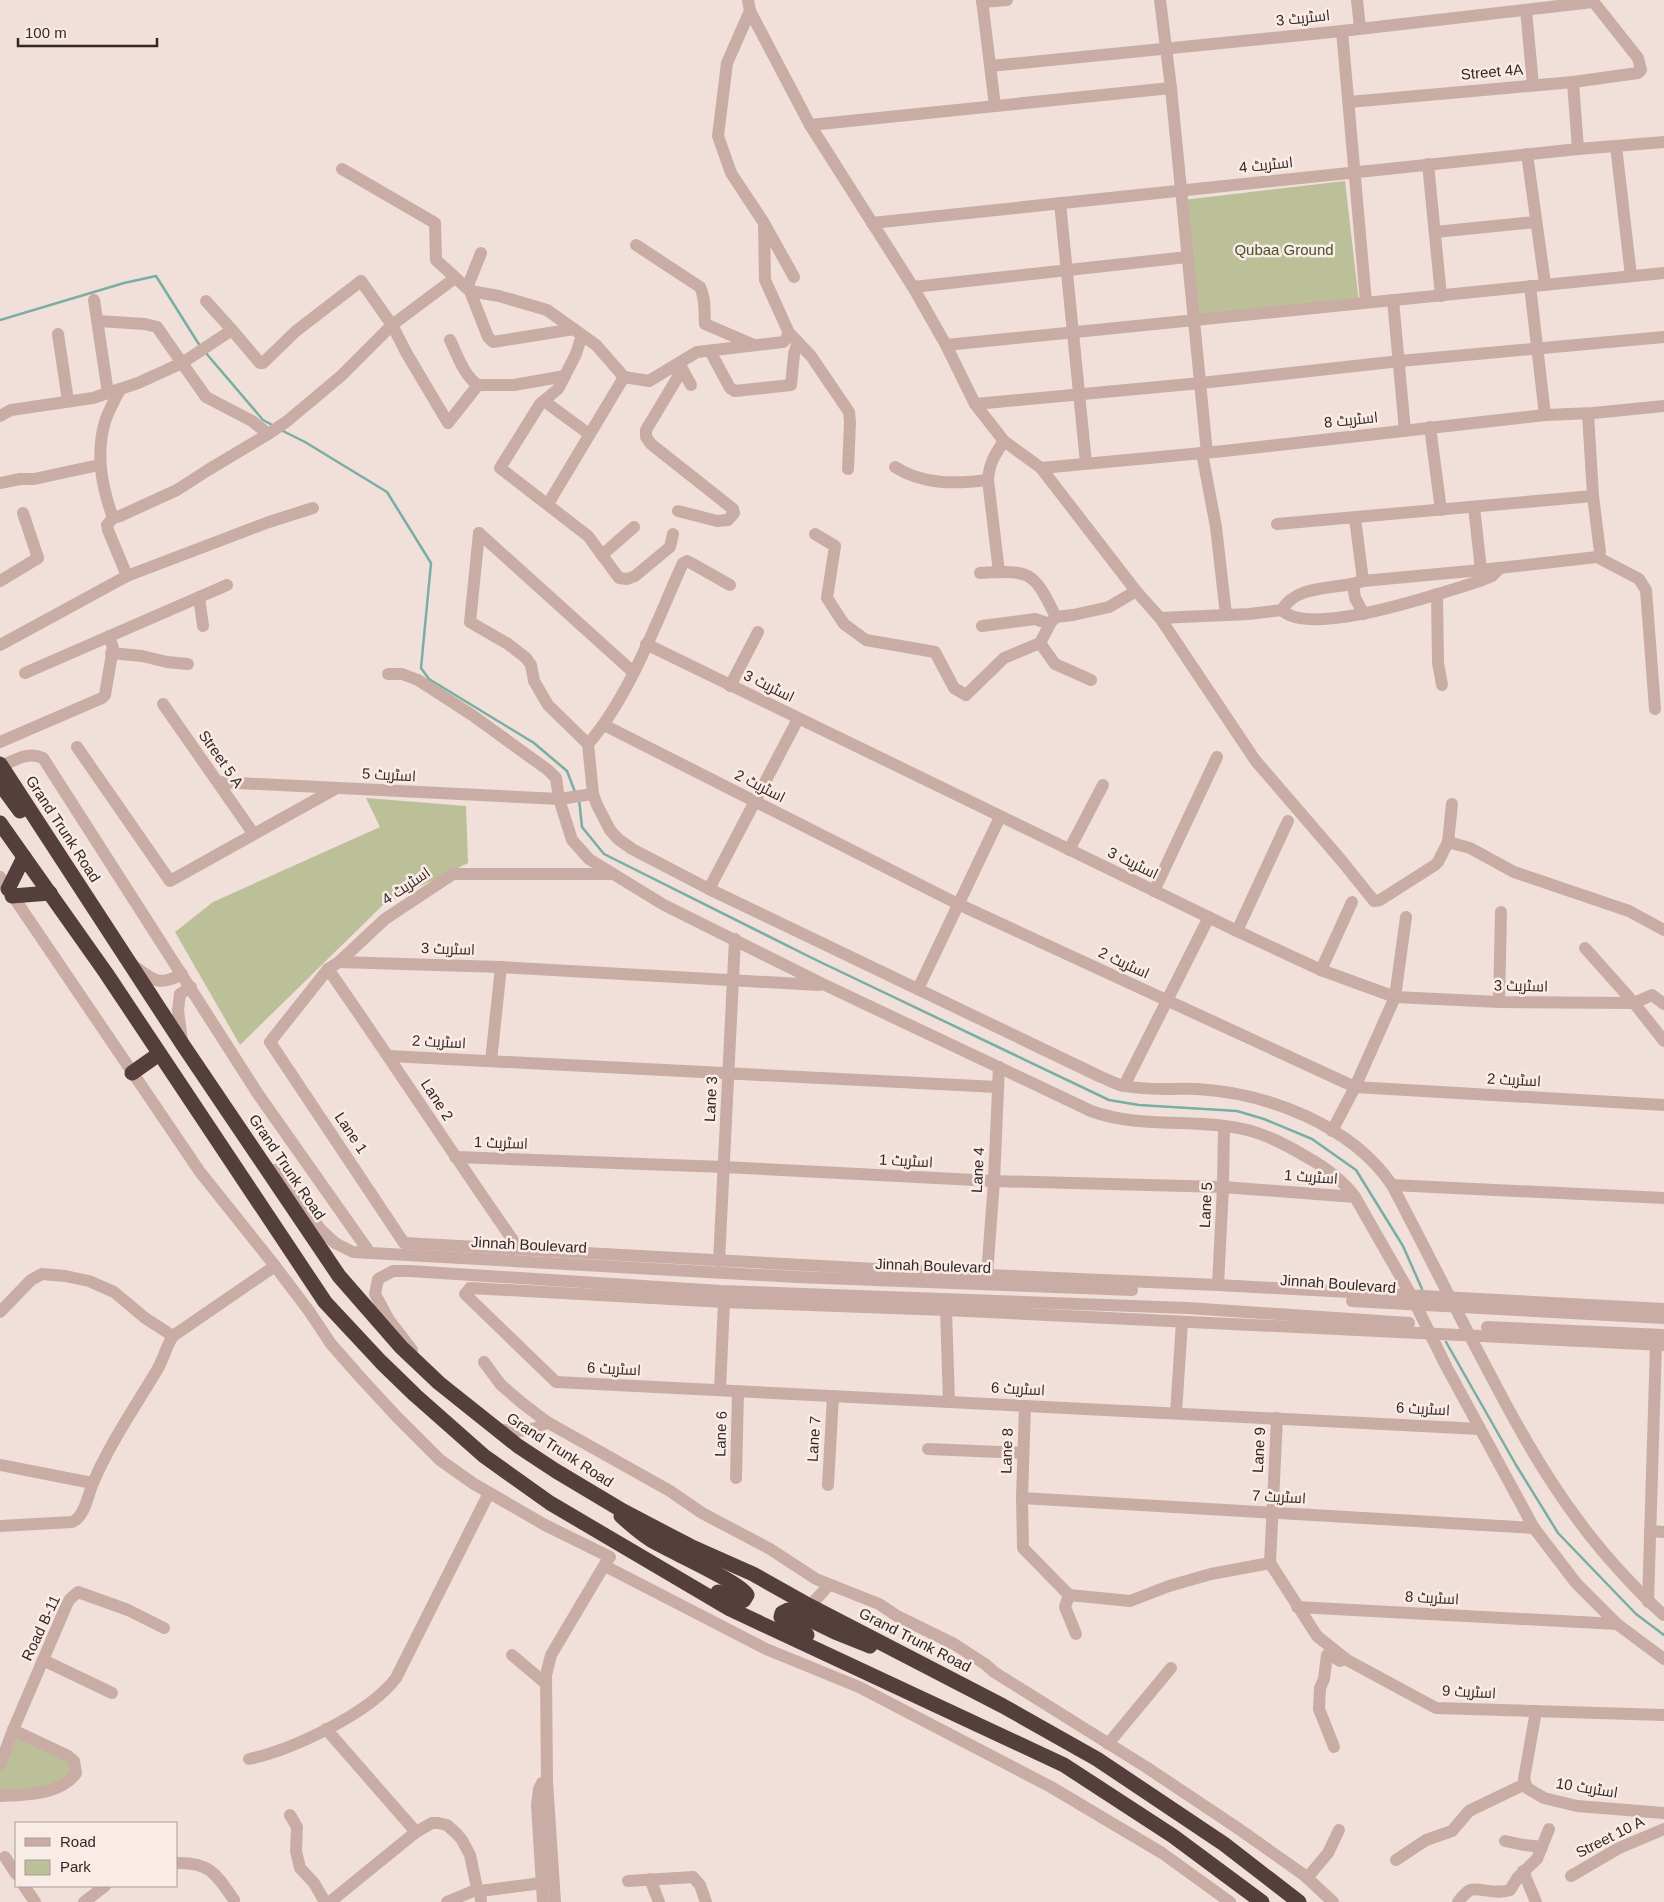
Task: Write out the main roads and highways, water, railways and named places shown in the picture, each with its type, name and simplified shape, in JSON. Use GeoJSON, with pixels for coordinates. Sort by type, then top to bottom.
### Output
{"type":"FeatureCollection","features":[{"type":"Feature","properties":{"kind":"highway","name":"Grand Trunk Road"},"geometry":{"type":"LineString","coordinates":[[1,765],[183,1045],[339,1276],[401,1347],[439,1383],[495,1429],[556,1471],[604,1500],[690,1546],[753,1574],[810,1606],[1042,1727],[1097,1759],[1224,1844],[1299,1902]]}},
{"type":"Feature","properties":{"kind":"highway"},"geometry":{"type":"LineString","coordinates":[[0,784],[23,815],[40,825]]}},
{"type":"Feature","properties":{"kind":"highway"},"geometry":{"type":"LineString","coordinates":[[0,810],[3,826],[325,1302],[375,1356],[418,1398],[484,1456],[550,1503],[612,1553],[1064,1765],[1173,1836],[1262,1902]]}},
{"type":"Feature","properties":{"kind":"highway"},"geometry":{"type":"LineString","coordinates":[[24,857],[7,887],[50,893]]}},
{"type":"Feature","properties":{"kind":"highway"},"geometry":{"type":"LineString","coordinates":[[132,1072],[159,1054]]}},
{"type":"Feature","properties":{"kind":"highway"},"geometry":{"type":"LineString","coordinates":[[604,1500],[639,1533],[744,1591],[746,1597],[740,1602],[665,1565],[612,1553]]}},
{"type":"Feature","properties":{"kind":"highway"},"geometry":{"type":"LineString","coordinates":[[883,1680],[832,1648],[789,1626],[781,1618],[782,1613],[788,1610],[794,1612],[834,1632],[949,1677]]}},
{"type":"Feature","properties":{"kind":"waterway"},"geometry":{"type":"LineString","coordinates":[[0,320],[124,283],[156,276],[200,346]]}},
{"type":"Feature","properties":{"kind":"waterway"},"geometry":{"type":"LineString","coordinates":[[205,352],[263,420],[274,426]]}},
{"type":"Feature","properties":{"kind":"waterway"},"geometry":{"type":"LineString","coordinates":[[281,430],[305,442],[387,492],[431,563],[421,668],[429,679],[534,743],[567,771],[575,792]]}},
{"type":"Feature","properties":{"kind":"waterway"},"geometry":{"type":"LineString","coordinates":[[579,799],[582,827],[604,854],[814,959],[1109,1100],[1139,1105],[1237,1111],[1264,1119],[1312,1139],[1356,1170],[1403,1246],[1422,1289]]}},
{"type":"Feature","properties":{"kind":"waterway"},"geometry":{"type":"LineString","coordinates":[[1446,1342],[1516,1465],[1558,1533],[1636,1614],[1664,1635]]}},
{"type":"Feature","properties":{"kind":"park label","name":"Qubaa Ground"},"geometry":{"type":"Point","coordinates":[1284,250]}}]}
